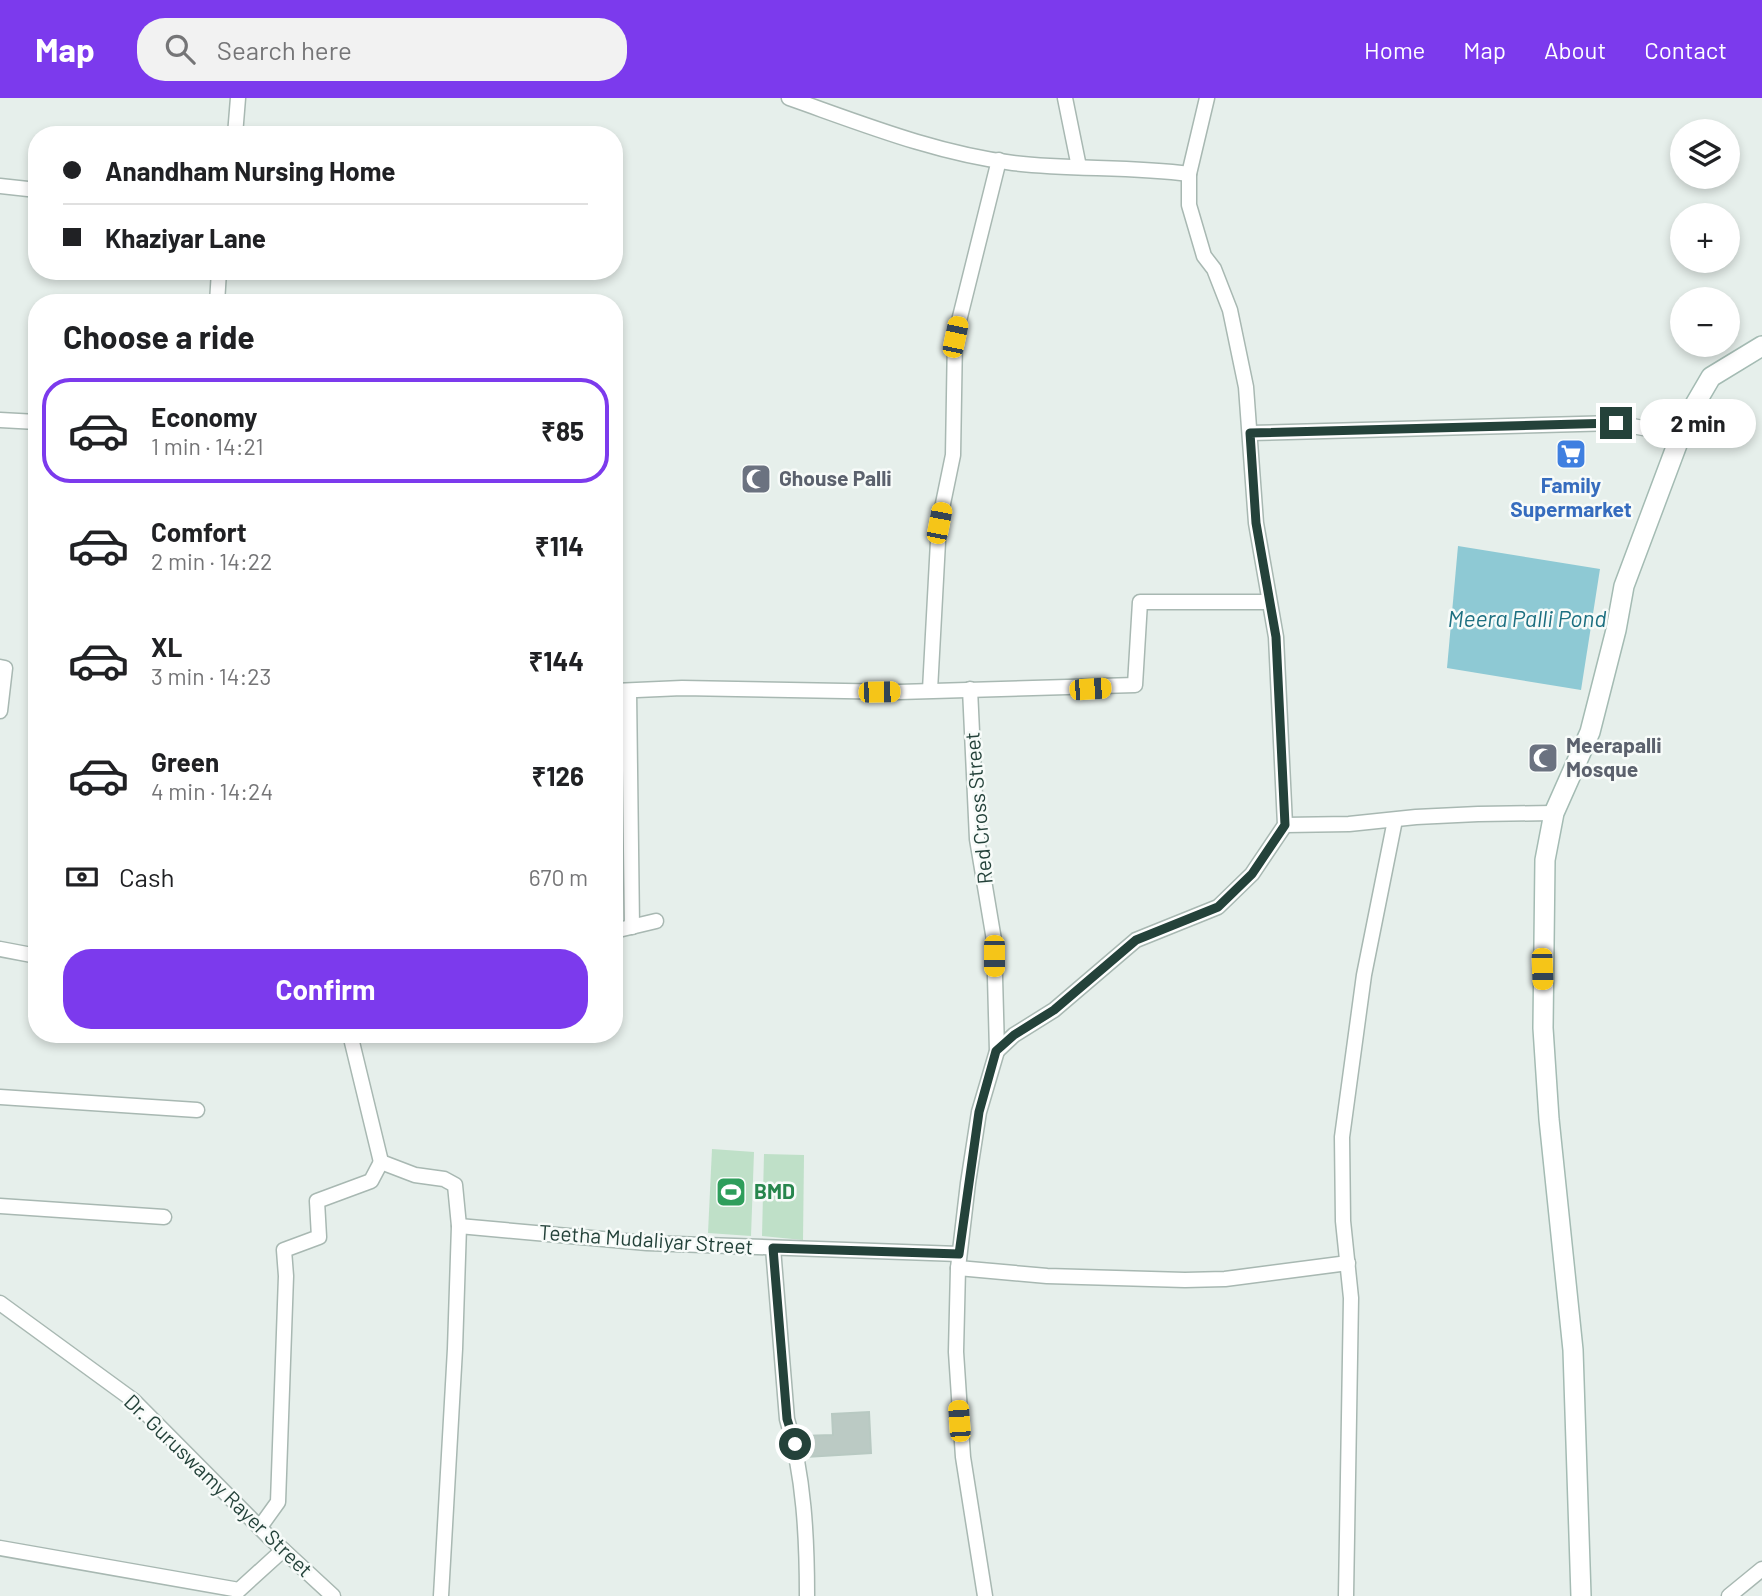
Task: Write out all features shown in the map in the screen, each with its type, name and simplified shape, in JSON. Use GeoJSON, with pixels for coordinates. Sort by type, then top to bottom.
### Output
{"type":"FeatureCollection","features":[{"type":"Feature","properties":{"kind":"street"},"geometry":{"type":"LineString","coordinates":[[235,126],[238,98]]}},
{"type":"Feature","properties":{"kind":"street"},"geometry":{"type":"LineString","coordinates":[[789,98],[921,144],[999,160],[1189,174]]}},
{"type":"Feature","properties":{"kind":"street"},"geometry":{"type":"LineString","coordinates":[[1065,98],[1079,167]]}},
{"type":"Feature","properties":{"kind":"street"},"geometry":{"type":"LineString","coordinates":[[996,1051],[1014,1035],[1054,1010],[1136,940],[1218,907],[1252,874],[1285,825],[1276,637],[1256,523],[1246,387],[1230,310],[1214,270],[1204,256],[1189,205],[1189,174],[1207,98]]}},
{"type":"Feature","properties":{"kind":"street"},"geometry":{"type":"LineString","coordinates":[[930,690],[939,523],[953,455],[955,337],[999,160]]}},
{"type":"Feature","properties":{"kind":"street"},"geometry":{"type":"LineString","coordinates":[[0,186],[28,189]]}},
{"type":"Feature","properties":{"kind":"street"},"geometry":{"type":"LineString","coordinates":[[1581,1596],[1573,1350],[1550,1131],[1543,1028],[1545,860],[1554,813],[1590,732],[1616,630],[1624,586],[1651,508],[1695,400],[1711,377],[1762,346]]}},
{"type":"Feature","properties":{"kind":"street"},"geometry":{"type":"LineString","coordinates":[[0,420],[28,422]]}},
{"type":"Feature","properties":{"kind":"street"},"geometry":{"type":"LineString","coordinates":[[1250,433],[1616,423],[1681,435]]}},
{"type":"Feature","properties":{"kind":"street"},"geometry":{"type":"LineString","coordinates":[[623,691],[682,688],[839,692],[1135,685],[1140,602],[1269,602]]}},
{"type":"Feature","properties":{"kind":"street"},"geometry":{"type":"LineString","coordinates":[[0,667],[5,668],[0,711]]}},
{"type":"Feature","properties":{"kind":"street","name":"Red Cross Street"},"geometry":{"type":"LineString","coordinates":[[970,690],[977,839],[994,940],[996,1051],[979,1112],[958,1261],[956,1340],[959,1421],[985,1596]]}},
{"type":"Feature","properties":{"kind":"street"},"geometry":{"type":"LineString","coordinates":[[623,715],[632,927]]}},
{"type":"Feature","properties":{"kind":"street"},"geometry":{"type":"LineString","coordinates":[[1285,825],[1349,824],[1465,814],[1554,813]]}},
{"type":"Feature","properties":{"kind":"street"},"geometry":{"type":"LineString","coordinates":[[1346,1596],[1351,1298],[1343,1222],[1342,1165],[1347,1092],[1364,975],[1395,820]]}},
{"type":"Feature","properties":{"kind":"street"},"geometry":{"type":"LineString","coordinates":[[623,929],[656,920]]}},
{"type":"Feature","properties":{"kind":"street"},"geometry":{"type":"LineString","coordinates":[[0,949],[28,954]]}},
{"type":"Feature","properties":{"kind":"street"},"geometry":{"type":"LineString","coordinates":[[260,1527],[278,1502],[286,1276],[284,1250],[319,1237],[317,1201],[371,1181],[381,1162],[352,1043]]}},
{"type":"Feature","properties":{"kind":"street"},"geometry":{"type":"LineString","coordinates":[[0,1097],[197,1110]]}},
{"type":"Feature","properties":{"kind":"street"},"geometry":{"type":"LineString","coordinates":[[381,1162],[415,1175],[444,1180],[455,1185],[459,1226],[455,1349],[441,1596]]}},
{"type":"Feature","properties":{"kind":"street"},"geometry":{"type":"LineString","coordinates":[[0,1206],[164,1217]]}},
{"type":"Feature","properties":{"kind":"street","name":"Teetha Mudaliyar Street"},"geometry":{"type":"LineString","coordinates":[[459,1226],[647,1243],[773,1248],[958,1261],[1047,1276],[1225,1279],[1348,1263]]}},
{"type":"Feature","properties":{"kind":"street"},"geometry":{"type":"LineString","coordinates":[[773,1248],[787,1419],[795,1444],[804,1517],[807,1596]]}},
{"type":"Feature","properties":{"kind":"street","name":"Dr. Guruswamy Rayer Street"},"geometry":{"type":"LineString","coordinates":[[0,1303],[133,1400],[283,1550],[333,1596]]}},
{"type":"Feature","properties":{"kind":"street"},"geometry":{"type":"LineString","coordinates":[[0,1548],[239,1590],[283,1550]]}},
{"type":"Feature","properties":{"kind":"street"},"geometry":{"type":"LineString","coordinates":[[1730,1596],[1762,1569]]}},
{"type":"Feature","properties":{"kind":"green space","name":"BMD"},"geometry":{"type":"Polygon","coordinates":[[[712,1149],[754,1152],[751,1236],[708,1233],[712,1149]]]}},
{"type":"Feature","properties":{"kind":"green space"},"geometry":{"type":"Polygon","coordinates":[[[764,1154],[804,1155],[803,1240],[762,1236],[764,1154]]]}},
{"type":"Feature","properties":{"kind":"water","name":"Meera Palli Pond"},"geometry":{"type":"Polygon","coordinates":[[[1458,546],[1600,569],[1581,690],[1447,668],[1458,546]]]}},
{"type":"Feature","properties":{"kind":"building"},"geometry":{"type":"Polygon","coordinates":[[[869,1412],[871,1453],[806,1457],[802,1436],[833,1435],[832,1414],[869,1412]]]}},
{"type":"Feature","properties":{"kind":"place","name":"Family Supermarket"},"geometry":{"type":"Point","coordinates":[1571,454]}},
{"type":"Feature","properties":{"kind":"place","name":"Ghouse Palli"},"geometry":{"type":"Point","coordinates":[756,479]}},
{"type":"Feature","properties":{"kind":"place","name":"Meerapalli Mosque"},"geometry":{"type":"Point","coordinates":[1543,758]}},
{"type":"Feature","properties":{"kind":"place","name":"BMD"},"geometry":{"type":"Point","coordinates":[731,1192]}},
{"type":"Feature","properties":{"kind":"route"},"geometry":{"type":"LineString","coordinates":[[795,1444],[787,1419],[773,1248],[903,1250],[959,1254],[979,1112],[996,1051],[1014,1035],[1054,1010],[1111,958],[1136,940],[1218,907],[1252,874],[1285,825],[1276,637],[1256,523],[1250,433],[1512,428],[1616,423]]}}]}
